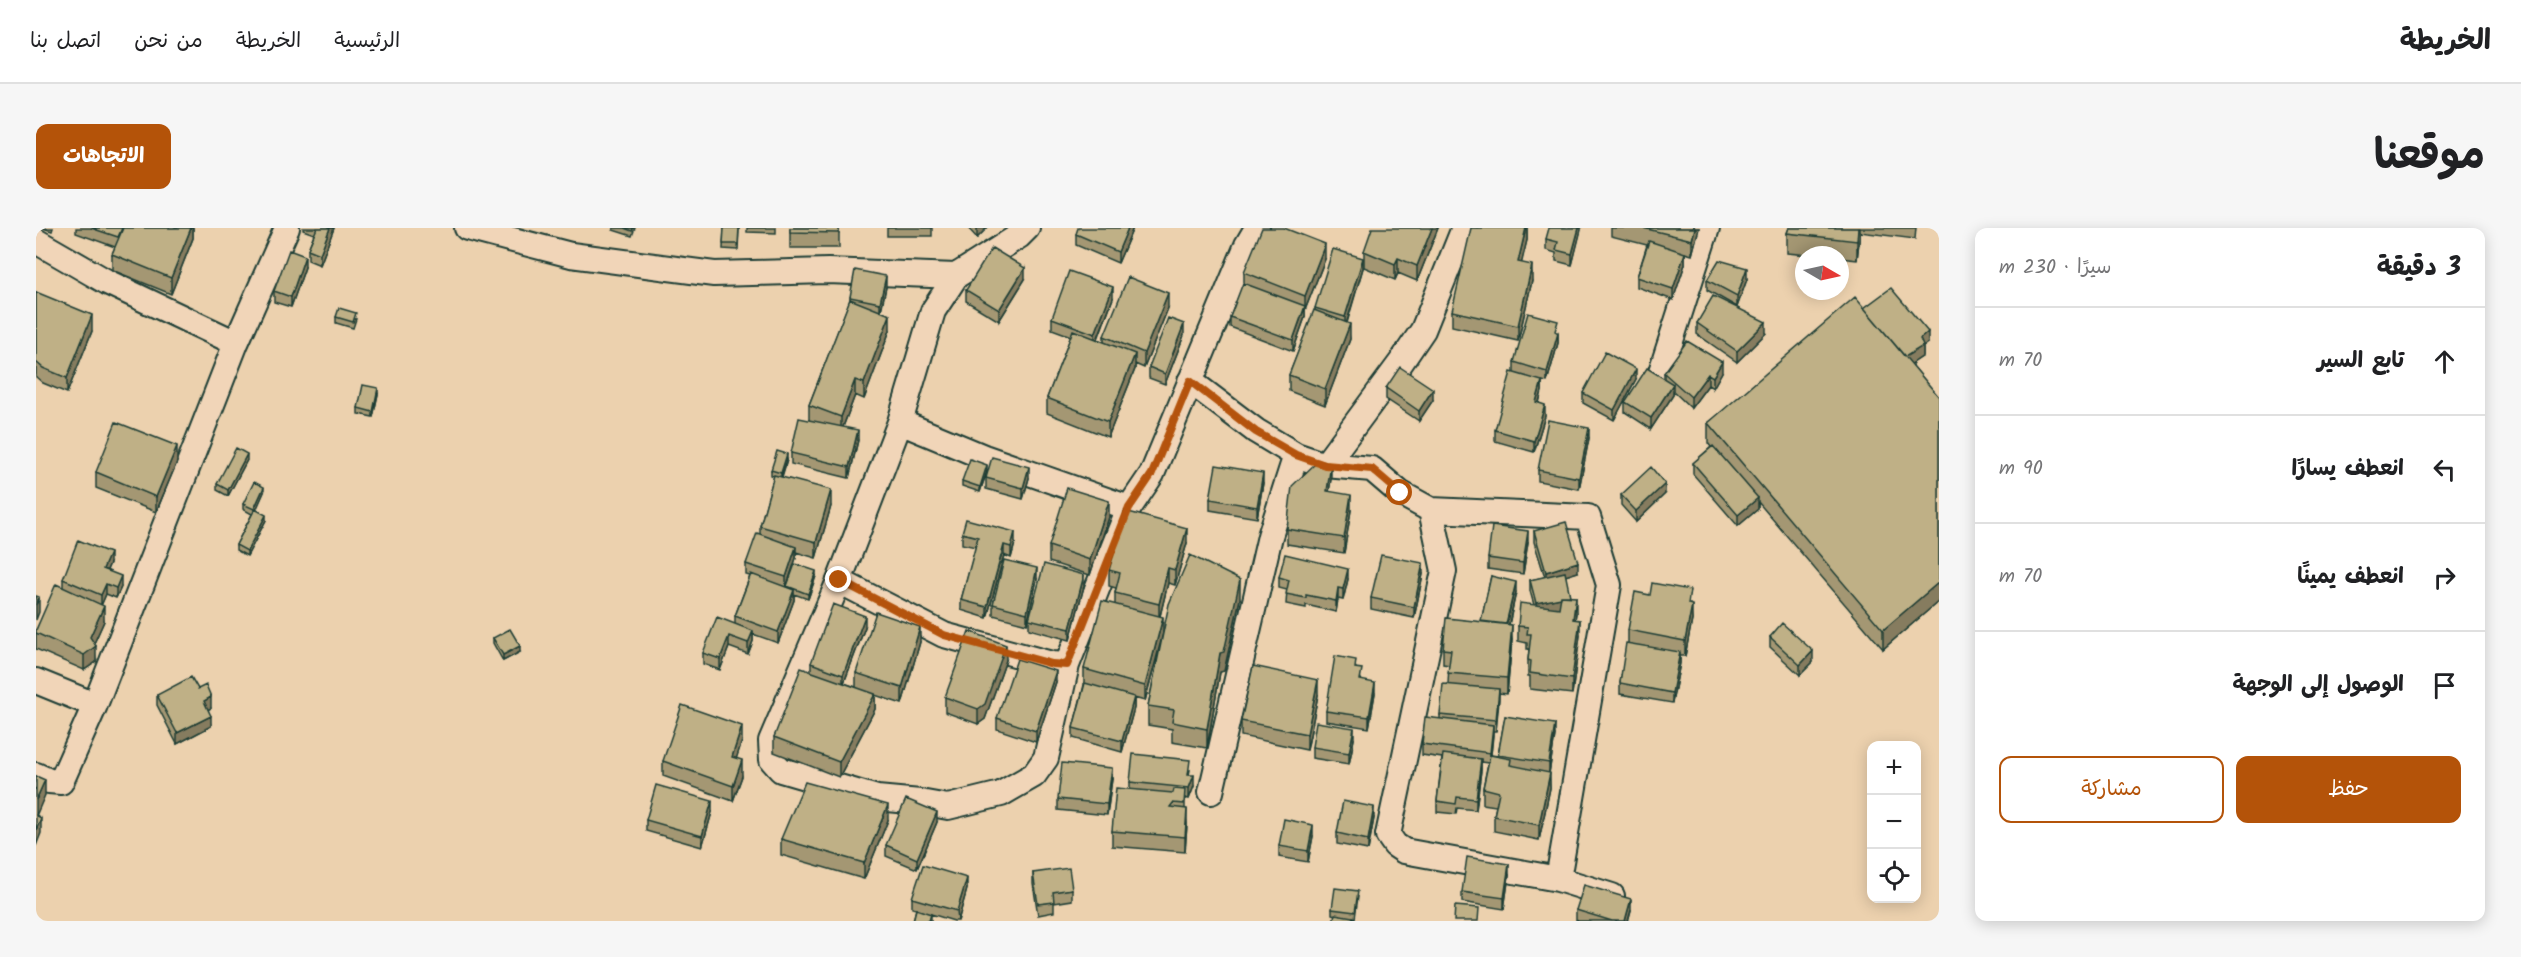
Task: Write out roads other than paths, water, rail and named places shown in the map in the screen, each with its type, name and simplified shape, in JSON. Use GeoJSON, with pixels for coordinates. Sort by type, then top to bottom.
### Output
{"type":"FeatureCollection","features":[{"type":"Feature","properties":{"kind":"street"},"geometry":{"type":"LineString","coordinates":[[36,775],[48,781],[61,782],[95,705],[236,343],[287,228]]}},
{"type":"Feature","properties":{"kind":"street"},"geometry":{"type":"LineString","coordinates":[[467,228],[571,255],[714,274],[828,271],[956,276]]}},
{"type":"Feature","properties":{"kind":"street"},"geometry":{"type":"LineString","coordinates":[[1027,228],[1019,236],[956,276],[933,311],[900,422],[839,580],[771,741],[772,760],[781,770],[877,798],[948,807],[1001,794],[1034,775],[1046,758],[1067,665],[1129,508],[1152,474],[1247,244],[1257,228]]}},
{"type":"Feature","properties":{"kind":"street"},"geometry":{"type":"LineString","coordinates":[[1325,465],[1423,330],[1464,228]]}},
{"type":"Feature","properties":{"kind":"street"},"geometry":{"type":"LineString","coordinates":[[1659,378],[1707,228]]}},
{"type":"Feature","properties":{"kind":"street"},"geometry":{"type":"LineString","coordinates":[[36,241],[107,282],[236,343]]}},
{"type":"Feature","properties":{"kind":"street"},"geometry":{"type":"LineString","coordinates":[[1190,381],[1256,432],[1296,455],[1325,465],[1372,469],[1400,493],[1431,510],[1473,514],[1588,517],[1609,585],[1558,879]]}},
{"type":"Feature","properties":{"kind":"street"},"geometry":{"type":"LineString","coordinates":[[900,422],[984,457],[1129,508]]}},
{"type":"Feature","properties":{"kind":"street"},"geometry":{"type":"LineString","coordinates":[[1210,792],[1270,536],[1296,455]]}},
{"type":"Feature","properties":{"kind":"street"},"geometry":{"type":"LineString","coordinates":[[1431,510],[1444,571],[1388,835],[1404,851],[1558,879],[1629,901]]}},
{"type":"Feature","properties":{"kind":"street"},"geometry":{"type":"LineString","coordinates":[[839,580],[944,635],[1052,664],[1067,665]]}},
{"type":"Feature","properties":{"kind":"street"},"geometry":{"type":"LineString","coordinates":[[36,681],[95,705]]}}]}
